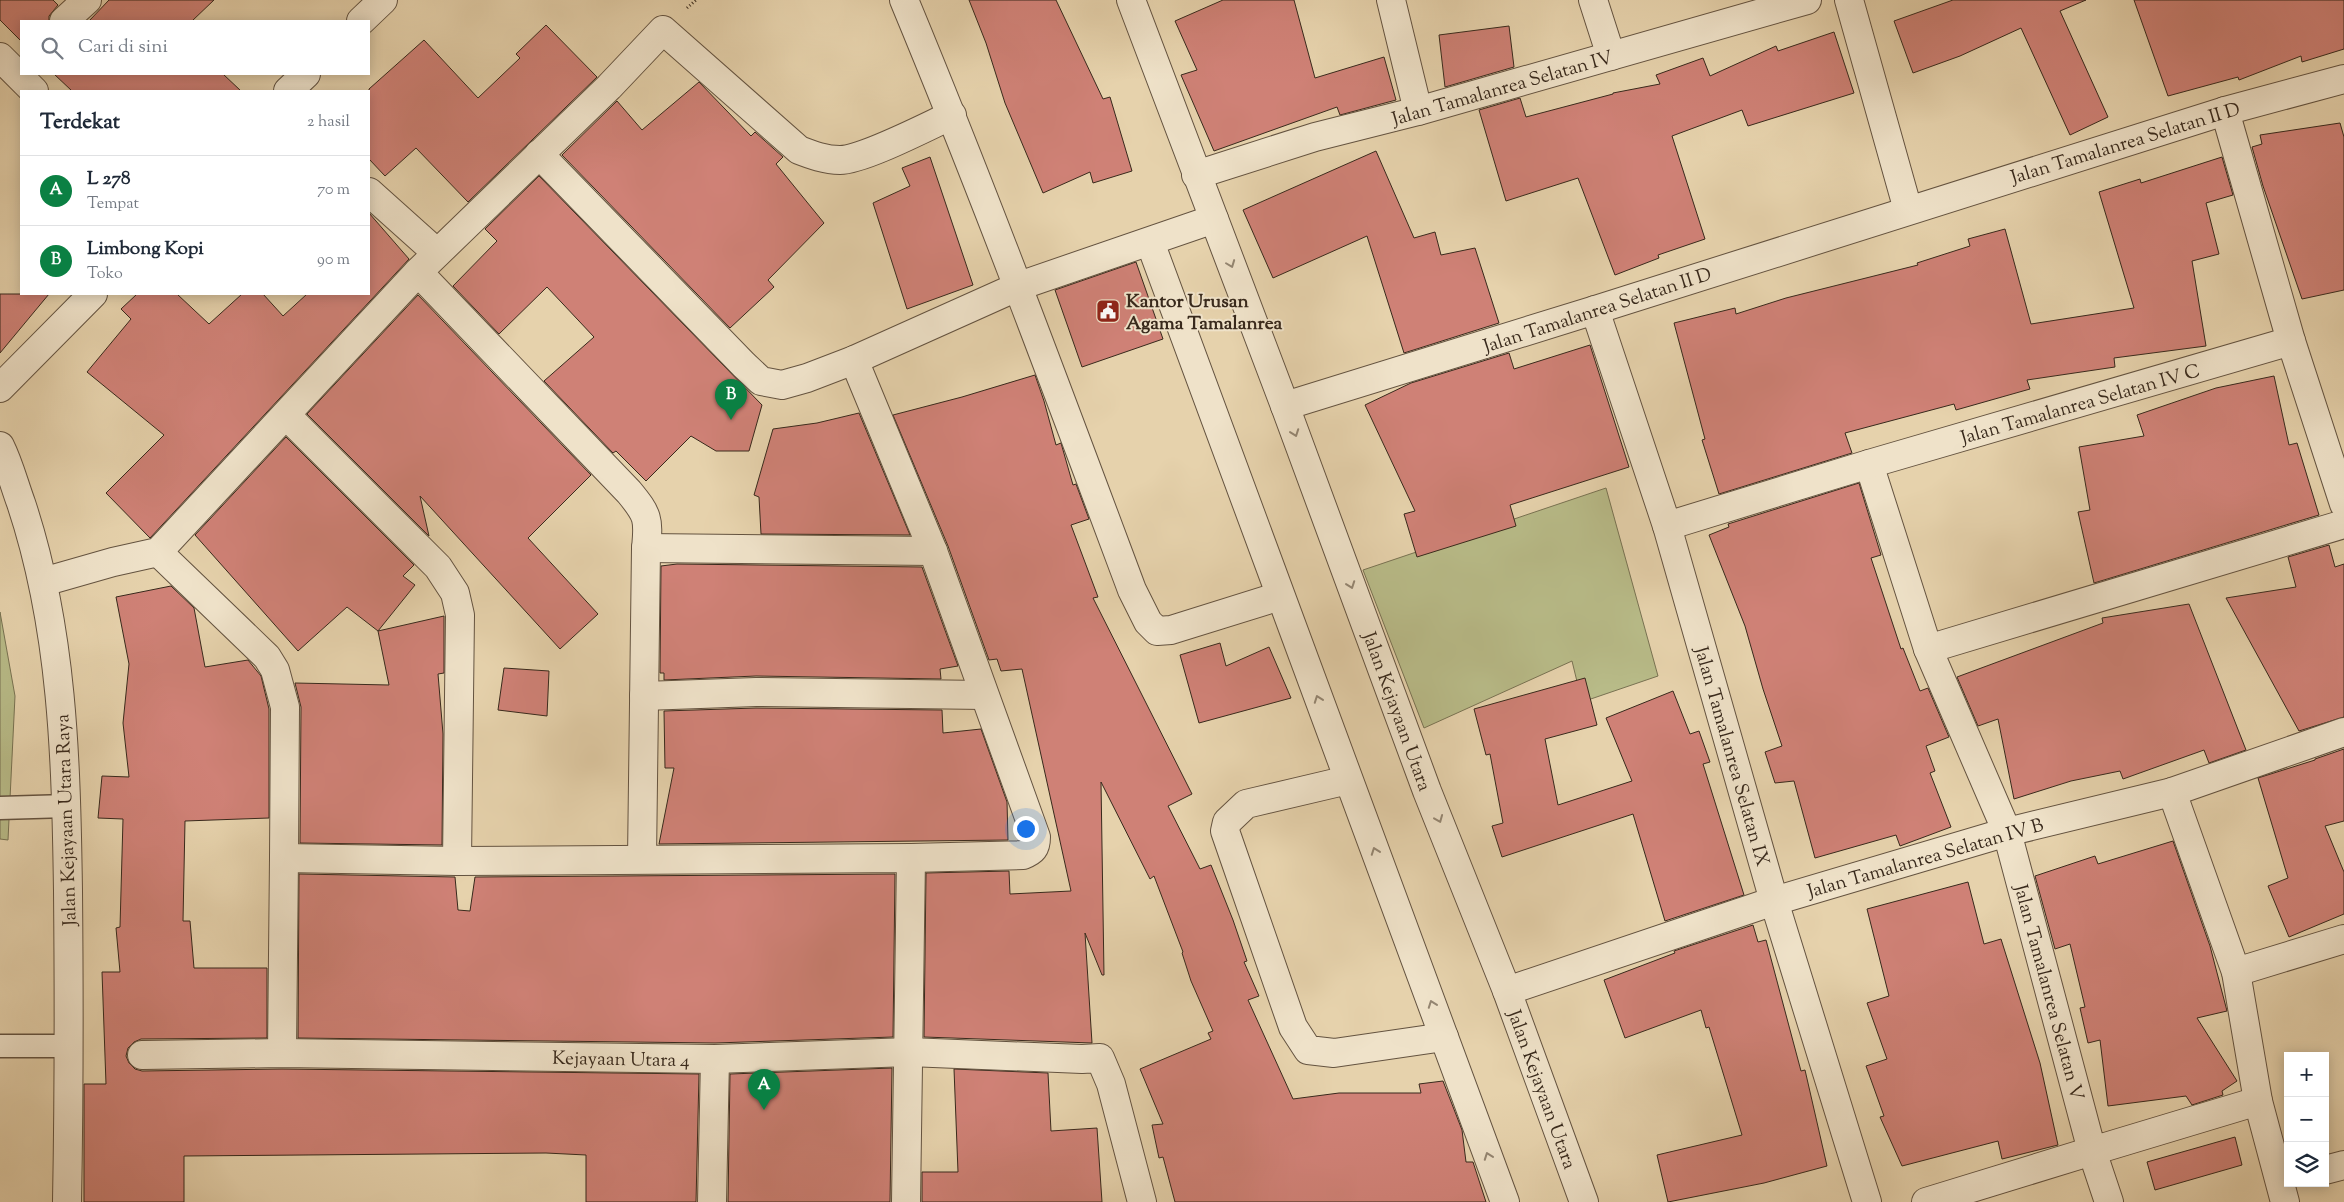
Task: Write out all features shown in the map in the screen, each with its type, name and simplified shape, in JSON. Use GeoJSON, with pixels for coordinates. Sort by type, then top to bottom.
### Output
{"type":"FeatureCollection","features":[{"type":"Feature","properties":{"kind":"street"},"geometry":{"type":"LineString","coordinates":[[65,20],[87,0]]}},
{"type":"Feature","properties":{"kind":"street"},"geometry":{"type":"LineString","coordinates":[[362,20],[383,0]]}},
{"type":"Feature","properties":{"kind":"street"},"geometry":{"type":"LineString","coordinates":[[904,0],[952,115],[1019,286],[1132,590],[1148,622],[1157,631],[1171,630],[1280,596]]}},
{"type":"Feature","properties":{"kind":"street","name":"Jalan Kejayaan Utara"},"geometry":{"type":"LineString","coordinates":[[1131,0],[1285,406],[1427,791],[1507,991],[1584,1202]]}},
{"type":"Feature","properties":{"kind":"street"},"geometry":{"type":"LineString","coordinates":[[1390,0],[1418,111]]}},
{"type":"Feature","properties":{"kind":"street"},"geometry":{"type":"LineString","coordinates":[[1593,0],[1610,56]]}},
{"type":"Feature","properties":{"kind":"street","name":"Jalan Tamalanrea Selatan IV"},"geometry":{"type":"LineString","coordinates":[[1196,174],[1315,137],[1418,111],[1807,0]]}},
{"type":"Feature","properties":{"kind":"street"},"geometry":{"type":"LineString","coordinates":[[1848,0],[1908,210]]}},
{"type":"Feature","properties":{"kind":"street"},"geometry":{"type":"LineString","coordinates":[[43,582],[113,562],[158,552],[418,272],[609,87],[663,30],[799,150],[818,158],[842,160],[870,152],[952,115]]}},
{"type":"Feature","properties":{"kind":"street"},"geometry":{"type":"LineString","coordinates":[[8,66],[33,90]]}},
{"type":"Feature","properties":{"kind":"street"},"geometry":{"type":"LineString","coordinates":[[289,90],[305,75]]}},
{"type":"Feature","properties":{"kind":"street","name":"Jalan Tamalanrea Selatan II D"},"geometry":{"type":"LineString","coordinates":[[1285,406],[2224,111],[2344,79]]}},
{"type":"Feature","properties":{"kind":"street"},"geometry":{"type":"LineString","coordinates":[[2224,111],[2291,342],[2344,504]]}},
{"type":"Feature","properties":{"kind":"street"},"geometry":{"type":"LineString","coordinates":[[539,154],[761,381],[782,385],[807,378],[854,360],[1019,286],[1214,219]]}},
{"type":"Feature","properties":{"kind":"street"},"geometry":{"type":"LineString","coordinates":[[370,193],[437,253]]}},
{"type":"Feature","properties":{"kind":"street"},"geometry":{"type":"LineString","coordinates":[[1150,242],[1505,1202]]}},
{"type":"Feature","properties":{"kind":"street"},"geometry":{"type":"LineString","coordinates":[[418,272],[640,506],[649,522],[646,548],[642,859]]}},
{"type":"Feature","properties":{"kind":"street"},"geometry":{"type":"LineString","coordinates":[[0,388],[92,295]]}},
{"type":"Feature","properties":{"kind":"street","name":"Jalan Tamalanrea Selatan IX"},"geometry":{"type":"LineString","coordinates":[[1595,310],[1667,526],[1774,901],[1867,1202]]}},
{"type":"Feature","properties":{"kind":"street","name":"Jalan Tamalanrea Selatan IV C"},"geometry":{"type":"LineString","coordinates":[[1667,526],[1869,464],[2291,342]]}},
{"type":"Feature","properties":{"kind":"street"},"geometry":{"type":"LineString","coordinates":[[284,858],[457,861],[912,858],[1023,855],[1033,851],[1036,846],[1036,837],[1031,818],[984,695],[933,551],[854,360]]}},
{"type":"Feature","properties":{"kind":"street"},"geometry":{"type":"LineString","coordinates":[[286,414],[438,567],[455,593],[460,615],[457,861]]}},
{"type":"Feature","properties":{"kind":"street","name":"Jalan Kejayaan Utara Raya"},"geometry":{"type":"LineString","coordinates":[[0,446],[28,526],[43,582],[60,686],[67,806],[70,1046],[67,1202]]}},
{"type":"Feature","properties":{"kind":"street"},"geometry":{"type":"LineString","coordinates":[[1869,464],[1928,649],[2007,832]]}},
{"type":"Feature","properties":{"kind":"street"},"geometry":{"type":"LineString","coordinates":[[1928,649],[2344,524]]}},
{"type":"Feature","properties":{"kind":"street"},"geometry":{"type":"LineString","coordinates":[[646,548],[933,551]]}},
{"type":"Feature","properties":{"kind":"street"},"geometry":{"type":"LineString","coordinates":[[158,552],[267,657],[275,670],[285,707],[282,1053]]}},
{"type":"Feature","properties":{"kind":"street"},"geometry":{"type":"LineString","coordinates":[[644,696],[756,692],[984,695]]}},
{"type":"Feature","properties":{"kind":"street","name":"Jalan Tamalanrea Selatan IV B"},"geometry":{"type":"LineString","coordinates":[[1507,991],[1774,901],[2007,832],[2172,792],[2344,732]]}},
{"type":"Feature","properties":{"kind":"street"},"geometry":{"type":"LineString","coordinates":[[1348,780],[1246,804],[1227,822],[1225,830],[1293,1027],[1308,1050],[1334,1052],[1444,1037]]}},
{"type":"Feature","properties":{"kind":"street"},"geometry":{"type":"LineString","coordinates":[[2172,792],[2236,972],[2258,1101],[2284,1189]]}},
{"type":"Feature","properties":{"kind":"street","name":"Jalan Tamalanrea Selatan V"},"geometry":{"type":"LineString","coordinates":[[2007,832],[2092,1151],[2109,1202]]}},
{"type":"Feature","properties":{"kind":"street"},"geometry":{"type":"LineString","coordinates":[[906,1202],[912,858]]}},
{"type":"Feature","properties":{"kind":"street"},"geometry":{"type":"LineString","coordinates":[[2236,972],[2344,939]]}},
{"type":"Feature","properties":{"kind":"street","name":"Kejayaan Utara 4"},"geometry":{"type":"LineString","coordinates":[[142,1055],[282,1053],[715,1060],[909,1052],[1082,1060],[1100,1058],[1111,1084],[1142,1202]]}},
{"type":"Feature","properties":{"kind":"street"},"geometry":{"type":"LineString","coordinates":[[712,1202],[715,1060]]}},
{"type":"Feature","properties":{"kind":"street"},"geometry":{"type":"LineString","coordinates":[[1926,1202],[2258,1101]]}},
{"type":"Feature","properties":{"kind":"street"},"geometry":{"type":"LineString","coordinates":[[2329,1169],[2344,1165]]}},
{"type":"Feature","properties":{"kind":"lane"},"geometry":{"type":"LineString","coordinates":[[0,808],[67,806]]}},
{"type":"Feature","properties":{"kind":"lane"},"geometry":{"type":"LineString","coordinates":[[0,1046],[70,1046]]}},
{"type":"Feature","properties":{"kind":"green space"},"geometry":{"type":"Polygon","coordinates":[[[1606,488],[1658,676],[1582,702],[1572,661],[1424,728],[1363,570],[1606,488]]]}},
{"type":"Feature","properties":{"kind":"green space"},"geometry":{"type":"Polygon","coordinates":[[[0,612],[15,696],[8,840],[0,839],[0,612]]]}},
{"type":"Feature","properties":{"kind":"building"},"geometry":{"type":"Polygon","coordinates":[[[0,0],[53,0],[58,5],[49,16],[49,20],[20,20],[20,40],[0,20],[0,0]]]}},
{"type":"Feature","properties":{"kind":"building"},"geometry":{"type":"Polygon","coordinates":[[[109,0],[214,0],[193,20],[90,20],[109,0]]]}},
{"type":"Feature","properties":{"kind":"building"},"geometry":{"type":"Polygon","coordinates":[[[969,0],[1056,0],[1103,99],[1110,97],[1132,171],[1093,183],[1090,172],[1043,193],[1005,103],[986,43],[969,0]]]}},
{"type":"Feature","properties":{"kind":"building"},"geometry":{"type":"Polygon","coordinates":[[[1223,0],[1294,0],[1315,78],[1384,57],[1396,100],[1340,115],[1337,107],[1214,151],[1181,75],[1197,70],[1175,21],[1223,0]]]}},
{"type":"Feature","properties":{"kind":"building"},"geometry":{"type":"Polygon","coordinates":[[[1953,0],[2086,0],[2060,11],[2108,117],[2070,135],[2021,28],[1960,56],[1913,73],[1894,21],[1953,0]]]}},
{"type":"Feature","properties":{"kind":"building"},"geometry":{"type":"Polygon","coordinates":[[[2134,0],[2344,0],[2344,49],[2302,62],[2301,56],[2239,80],[2238,77],[2168,96],[2134,0]]]}},
{"type":"Feature","properties":{"kind":"building"},"geometry":{"type":"Polygon","coordinates":[[[546,25],[597,77],[468,202],[416,148],[385,176],[370,160],[369,89],[424,40],[478,98],[520,58],[516,54],[546,25]]]}},
{"type":"Feature","properties":{"kind":"building"},"geometry":{"type":"Polygon","coordinates":[[[1509,26],[1514,67],[1445,87],[1439,35],[1509,26]]]}},
{"type":"Feature","properties":{"kind":"building"},"geometry":{"type":"Polygon","coordinates":[[[1834,32],[1854,93],[1748,126],[1742,110],[1672,136],[1705,239],[1658,255],[1659,258],[1615,275],[1578,178],[1506,201],[1479,110],[1520,98],[1526,117],[1613,93],[1660,84],[1656,75],[1703,58],[1710,76],[1776,46],[1778,51],[1834,32]]]}},
{"type":"Feature","properties":{"kind":"building"},"geometry":{"type":"Polygon","coordinates":[[[55,75],[224,75],[240,90],[71,90],[55,75]]]}},
{"type":"Feature","properties":{"kind":"building"},"geometry":{"type":"Polygon","coordinates":[[[699,82],[751,136],[755,132],[783,157],[776,164],[824,223],[768,280],[774,287],[730,328],[562,155],[617,101],[642,130],[699,82]]]}},
{"type":"Feature","properties":{"kind":"building"},"geometry":{"type":"Polygon","coordinates":[[[2340,123],[2344,137],[2344,290],[2302,299],[2263,186],[2252,147],[2262,144],[2260,135],[2340,123]]]}},
{"type":"Feature","properties":{"kind":"building"},"geometry":{"type":"Polygon","coordinates":[[[1376,151],[1414,238],[1435,232],[1441,255],[1475,248],[1499,323],[1404,353],[1367,236],[1273,278],[1243,210],[1376,151]]]}},
{"type":"Feature","properties":{"kind":"building"},"geometry":{"type":"Polygon","coordinates":[[[930,157],[973,285],[907,309],[873,203],[910,186],[902,168],[930,157]]]}},
{"type":"Feature","properties":{"kind":"building"},"geometry":{"type":"Polygon","coordinates":[[[2222,157],[2233,195],[2206,203],[2219,254],[2192,261],[2206,346],[2114,358],[2115,367],[2027,380],[2030,389],[1956,410],[1954,404],[1845,433],[1852,453],[1719,494],[1702,440],[1705,439],[1674,323],[1735,308],[1736,314],[1786,298],[1918,265],[1917,263],[1970,246],[1968,239],[2005,229],[2031,324],[2134,308],[2099,192],[2140,179],[2141,183],[2222,157]]]}},
{"type":"Feature","properties":{"kind":"building"},"geometry":{"type":"Polygon","coordinates":[[[539,176],[762,405],[749,451],[716,451],[691,436],[646,481],[616,451],[613,453],[544,381],[594,337],[547,287],[499,334],[453,286],[497,241],[485,229],[539,176]]]}},
{"type":"Feature","properties":{"kind":"building"},"geometry":{"type":"Polygon","coordinates":[[[370,214],[409,259],[150,538],[106,493],[164,435],[87,372],[131,319],[121,309],[136,295],[178,295],[209,324],[241,295],[264,295],[283,316],[306,295],[370,295],[370,214]]]}},
{"type":"Feature","properties":{"kind":"building","name":"Kantor Urusan Agama Tamalanrea"},"geometry":{"type":"Polygon","coordinates":[[[1136,262],[1163,339],[1082,367],[1055,290],[1136,262]]]}},
{"type":"Feature","properties":{"kind":"building"},"geometry":{"type":"Polygon","coordinates":[[[0,294],[48,295],[0,353],[0,294]]]}},
{"type":"Feature","properties":{"kind":"building"},"geometry":{"type":"Polygon","coordinates":[[[418,295],[591,475],[528,538],[598,614],[560,649],[420,496],[429,536],[307,414],[418,295]]]}},
{"type":"Feature","properties":{"kind":"building"},"geometry":{"type":"Polygon","coordinates":[[[1590,345],[1629,467],[1510,505],[1516,526],[1417,557],[1404,514],[1415,511],[1365,405],[1411,383],[1509,353],[1514,369],[1590,345]]]}},
{"type":"Feature","properties":{"kind":"building"},"geometry":{"type":"Polygon","coordinates":[[[1035,375],[1056,445],[1061,443],[1073,485],[1076,484],[1089,519],[1071,525],[1098,597],[1093,598],[1192,794],[1168,806],[1200,869],[1211,865],[1247,961],[1244,962],[1259,996],[1248,1000],[1293,1099],[1339,1093],[1421,1093],[1419,1084],[1443,1081],[1462,1130],[1466,1162],[1473,1162],[1486,1202],[1175,1202],[1163,1157],[1159,1158],[1152,1125],[1163,1124],[1140,1069],[1211,1039],[1208,1033],[1213,1031],[1191,981],[1183,952],[1154,876],[1150,879],[1101,782],[1104,975],[1102,975],[1085,933],[1092,1043],[924,1037],[926,873],[1009,871],[1010,894],[1071,891],[1022,669],[1001,671],[997,659],[989,660],[948,546],[893,415],[1035,375]]]}},
{"type":"Feature","properties":{"kind":"building"},"geometry":{"type":"Polygon","coordinates":[[[2274,376],[2289,445],[2297,443],[2319,515],[2094,583],[2078,512],[2090,510],[2079,447],[2144,436],[2137,415],[2216,388],[2274,376]]]}},
{"type":"Feature","properties":{"kind":"building"},"geometry":{"type":"Polygon","coordinates":[[[859,413],[910,535],[761,534],[759,497],[754,495],[773,429],[817,423],[859,413]]]}},
{"type":"Feature","properties":{"kind":"building"},"geometry":{"type":"Polygon","coordinates":[[[286,437],[414,565],[403,576],[415,585],[378,631],[347,607],[298,651],[195,535],[286,437]]]}},
{"type":"Feature","properties":{"kind":"building"},"geometry":{"type":"Polygon","coordinates":[[[1859,483],[1881,555],[1871,558],[1901,649],[1903,648],[1920,691],[1928,688],[1949,737],[1926,746],[1935,771],[1930,773],[1951,827],[1900,846],[1896,835],[1815,858],[1794,781],[1775,783],[1765,752],[1782,746],[1745,626],[1709,535],[1729,527],[1728,524],[1859,483]]]}},
{"type":"Feature","properties":{"kind":"building"},"geometry":{"type":"Polygon","coordinates":[[[2329,545],[2335,567],[2344,564],[2344,717],[2299,731],[2226,598],[2296,587],[2288,557],[2329,545]]]}},
{"type":"Feature","properties":{"kind":"building"},"geometry":{"type":"Polygon","coordinates":[[[677,564],[922,567],[958,666],[940,669],[941,679],[756,676],[664,680],[664,673],[660,673],[661,566],[677,564]]]}},
{"type":"Feature","properties":{"kind":"building"},"geometry":{"type":"Polygon","coordinates":[[[171,586],[194,608],[205,667],[248,660],[261,676],[269,709],[269,818],[185,821],[183,921],[190,921],[194,968],[267,968],[267,1038],[141,1039],[134,1042],[128,1048],[126,1056],[129,1063],[135,1069],[142,1071],[282,1069],[699,1074],[696,1202],[586,1202],[586,1155],[546,1153],[184,1156],[184,1202],[84,1202],[84,1084],[106,1084],[102,972],[120,972],[116,928],[120,927],[123,819],[98,818],[102,776],[129,777],[123,723],[129,664],[116,597],[171,586]]]}},
{"type":"Feature","properties":{"kind":"building"},"geometry":{"type":"Polygon","coordinates":[[[2189,604],[2246,750],[2209,763],[2204,750],[2123,779],[2120,771],[2071,781],[2014,799],[1998,719],[1978,726],[1957,677],[2103,623],[2102,618],[2189,604]]]}},
{"type":"Feature","properties":{"kind":"building"},"geometry":{"type":"Polygon","coordinates":[[[444,616],[444,673],[438,674],[443,734],[442,845],[300,843],[301,707],[295,683],[389,685],[378,631],[444,616]]]}},
{"type":"Feature","properties":{"kind":"building"},"geometry":{"type":"Polygon","coordinates":[[[1220,643],[1226,666],[1269,647],[1291,698],[1199,723],[1180,655],[1220,643]]]}},
{"type":"Feature","properties":{"kind":"building"},"geometry":{"type":"Polygon","coordinates":[[[504,668],[549,671],[547,716],[498,710],[504,668]]]}},
{"type":"Feature","properties":{"kind":"building"},"geometry":{"type":"Polygon","coordinates":[[[1585,678],[1597,725],[1545,739],[1558,805],[1632,781],[1606,718],[1673,691],[1690,734],[1699,731],[1710,762],[1703,764],[1744,895],[1665,921],[1633,814],[1502,857],[1492,826],[1503,823],[1490,754],[1486,755],[1474,709],[1585,678]]]}},
{"type":"Feature","properties":{"kind":"building"},"geometry":{"type":"Polygon","coordinates":[[[756,708],[942,710],[943,733],[981,729],[1007,802],[1008,840],[659,844],[674,768],[665,768],[664,711],[756,708]]]}},
{"type":"Feature","properties":{"kind":"building"},"geometry":{"type":"Polygon","coordinates":[[[2344,749],[2344,821],[2325,826],[2344,872],[2344,914],[2289,937],[2268,886],[2288,878],[2258,778],[2344,749]]]}},
{"type":"Feature","properties":{"kind":"building"},"geometry":{"type":"Polygon","coordinates":[[[2173,841],[2210,946],[2227,1011],[2197,1018],[2237,1081],[2222,1091],[2223,1095],[2192,1105],[2186,1096],[2108,1106],[2100,1040],[2088,1043],[2080,1008],[2085,1007],[2070,944],[2055,949],[2035,876],[2095,856],[2098,864],[2173,841]]]}},
{"type":"Feature","properties":{"kind":"building"},"geometry":{"type":"Polygon","coordinates":[[[299,874],[455,877],[458,910],[470,911],[475,877],[895,874],[893,1037],[715,1043],[298,1038],[299,874]]]}},
{"type":"Feature","properties":{"kind":"building"},"geometry":{"type":"Polygon","coordinates":[[[1968,882],[1984,944],[2001,939],[2040,1063],[2058,1145],[2002,1159],[1998,1141],[1902,1166],[1880,1117],[1884,1116],[1866,1066],[1887,1059],[1867,1003],[1889,996],[1867,909],[1968,882]]]}},
{"type":"Feature","properties":{"kind":"building"},"geometry":{"type":"Polygon","coordinates":[[[1753,925],[1758,942],[1766,940],[1801,1071],[1805,1070],[1827,1166],[1764,1183],[1668,1202],[1657,1155],[1742,1135],[1709,1027],[1706,1028],[1701,1010],[1625,1038],[1604,980],[1675,953],[1674,951],[1753,925]]]}},
{"type":"Feature","properties":{"kind":"building"},"geometry":{"type":"Polygon","coordinates":[[[892,1068],[890,1202],[728,1202],[730,1074],[892,1068]]]}},
{"type":"Feature","properties":{"kind":"building"},"geometry":{"type":"Polygon","coordinates":[[[954,1069],[1048,1073],[1051,1131],[1097,1128],[1102,1202],[922,1202],[922,1172],[958,1172],[954,1069]]]}},
{"type":"Feature","properties":{"kind":"building"},"geometry":{"type":"Polygon","coordinates":[[[2235,1137],[2242,1165],[2155,1190],[2147,1162],[2235,1137]]]}},
{"type":"Feature","properties":{"kind":"place","name":"Kantor Urusan Agama Tamalanrea"},"geometry":{"type":"Point","coordinates":[1108,311]}},
{"type":"Feature","properties":{"kind":"place","name":"Limbong Kopi"},"geometry":{"type":"Point","coordinates":[731,420]}},
{"type":"Feature","properties":{"kind":"place","name":"L 278"},"geometry":{"type":"Point","coordinates":[764,1110]}}]}
